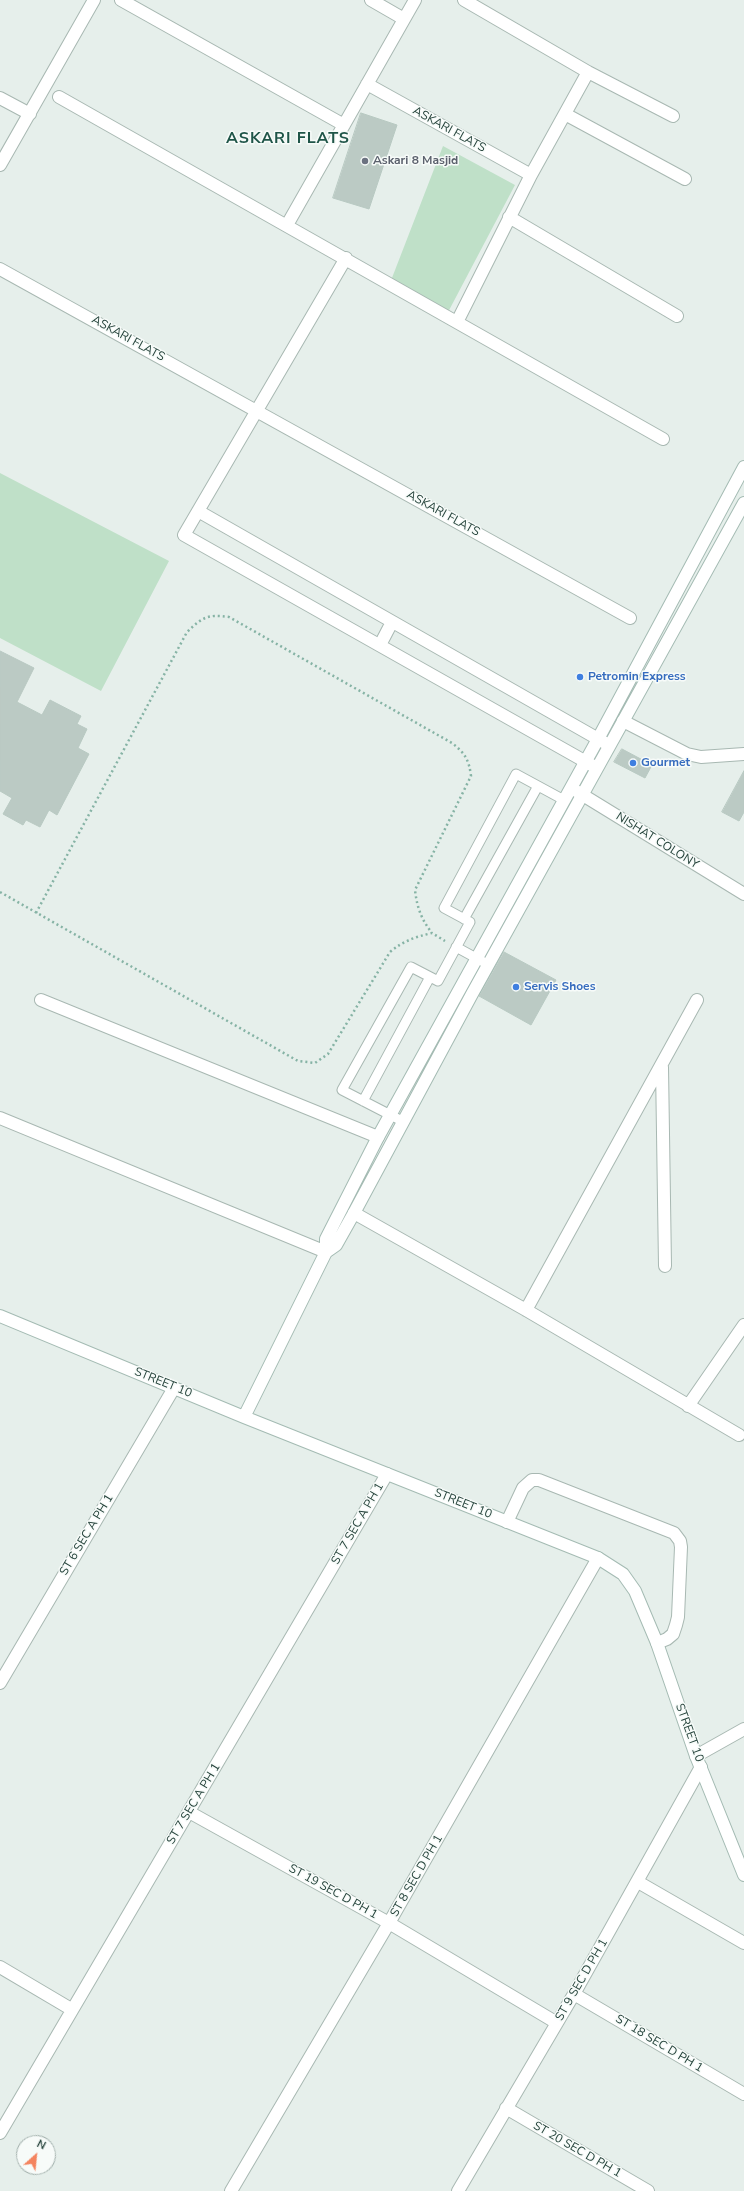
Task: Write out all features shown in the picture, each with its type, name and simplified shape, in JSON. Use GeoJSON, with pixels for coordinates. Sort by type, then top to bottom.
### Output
{"type":"FeatureCollection","features":[{"type":"Feature","properties":{"kind":"street"},"geometry":{"type":"LineString","coordinates":[[0,166],[94,0]]}},
{"type":"Feature","properties":{"kind":"street"},"geometry":{"type":"LineString","coordinates":[[122,0],[344,125]]}},
{"type":"Feature","properties":{"kind":"street"},"geometry":{"type":"LineString","coordinates":[[371,0],[404,19]]}},
{"type":"Feature","properties":{"kind":"street"},"geometry":{"type":"LineString","coordinates":[[288,225],[415,0]]}},
{"type":"Feature","properties":{"kind":"street"},"geometry":{"type":"LineString","coordinates":[[464,0],[588,72],[673,116]]}},
{"type":"Feature","properties":{"kind":"street"},"geometry":{"type":"LineString","coordinates":[[457,322],[531,175],[588,72]]}},
{"type":"Feature","properties":{"kind":"street","name":"ASKARI FLATS"},"geometry":{"type":"LineString","coordinates":[[367,84],[531,175]]}},
{"type":"Feature","properties":{"kind":"street"},"geometry":{"type":"LineString","coordinates":[[59,97],[288,225],[663,439]]}},
{"type":"Feature","properties":{"kind":"street"},"geometry":{"type":"LineString","coordinates":[[0,98],[30,114]]}},
{"type":"Feature","properties":{"kind":"street"},"geometry":{"type":"LineString","coordinates":[[565,114],[685,179]]}},
{"type":"Feature","properties":{"kind":"street"},"geometry":{"type":"LineString","coordinates":[[509,217],[678,316]]}},
{"type":"Feature","properties":{"kind":"street"},"geometry":{"type":"LineString","coordinates":[[346,258],[184,534],[597,768]]}},
{"type":"Feature","properties":{"kind":"street","name":"ASKARI FLATS"},"geometry":{"type":"LineString","coordinates":[[0,269],[630,618]]}},
{"type":"Feature","properties":{"kind":"street"},"geometry":{"type":"LineString","coordinates":[[326,1252],[326,1239],[378,1138],[598,739],[744,467]]}},
{"type":"Feature","properties":{"kind":"street"},"geometry":{"type":"LineString","coordinates":[[244,1417],[326,1252],[336,1244],[354,1213],[582,794],[744,503]]}},
{"type":"Feature","properties":{"kind":"street"},"geometry":{"type":"LineString","coordinates":[[198,511],[609,746]]}},
{"type":"Feature","properties":{"kind":"street"},"geometry":{"type":"LineString","coordinates":[[380,646],[392,622]]}},
{"type":"Feature","properties":{"kind":"street"},"geometry":{"type":"LineString","coordinates":[[623,721],[687,754],[701,757],[744,754]]}},
{"type":"Feature","properties":{"kind":"street","name":"NISHAT COLONY"},"geometry":{"type":"LineString","coordinates":[[570,788],[744,894]]}},
{"type":"Feature","properties":{"kind":"street"},"geometry":{"type":"LineString","coordinates":[[41,1000],[378,1138]]}},
{"type":"Feature","properties":{"kind":"street"},"geometry":{"type":"LineString","coordinates":[[526,1310],[662,1066],[697,1000]]}},
{"type":"Feature","properties":{"kind":"street"},"geometry":{"type":"LineString","coordinates":[[662,1066],[664,1266]]}},
{"type":"Feature","properties":{"kind":"street"},"geometry":{"type":"LineString","coordinates":[[0,1118],[326,1252]]}},
{"type":"Feature","properties":{"kind":"street"},"geometry":{"type":"LineString","coordinates":[[354,1213],[526,1310],[739,1435]]}},
{"type":"Feature","properties":{"kind":"street","name":"STREET 10"},"geometry":{"type":"LineString","coordinates":[[0,1316],[244,1417],[598,1558],[623,1574],[635,1591],[657,1643],[696,1756],[744,1875]]}},
{"type":"Feature","properties":{"kind":"street"},"geometry":{"type":"LineString","coordinates":[[688,1406],[743,1328]]}},
{"type":"Feature","properties":{"kind":"street","name":"ST 6 SEC A PH 1"},"geometry":{"type":"LineString","coordinates":[[0,1683],[174,1388]]}},
{"type":"Feature","properties":{"kind":"street","name":"ST 7 SEC A PH 1"},"geometry":{"type":"LineString","coordinates":[[0,2133],[71,2009],[189,1812],[387,1474]]}},
{"type":"Feature","properties":{"kind":"street"},"geometry":{"type":"LineString","coordinates":[[507,1522],[523,1488],[532,1480],[539,1480],[674,1533],[680,1541],[682,1547],[678,1617],[673,1634],[657,1643]]}},
{"type":"Feature","properties":{"kind":"street","name":"ST 8 SEC D PH 1"},"geometry":{"type":"LineString","coordinates":[[231,2191],[389,1923],[598,1558]]}},
{"type":"Feature","properties":{"kind":"street"},"geometry":{"type":"LineString","coordinates":[[696,1756],[744,1729]]}},
{"type":"Feature","properties":{"kind":"street","name":"ST 9 SEC D PH 1"},"geometry":{"type":"LineString","coordinates":[[458,2191],[574,1994],[701,1767]]}},
{"type":"Feature","properties":{"kind":"street","name":"ST 19 SEC D PH 1"},"geometry":{"type":"LineString","coordinates":[[189,1812],[389,1923],[557,2023]]}},
{"type":"Feature","properties":{"kind":"street"},"geometry":{"type":"LineString","coordinates":[[638,1882],[744,1943]]}},
{"type":"Feature","properties":{"kind":"street"},"geometry":{"type":"LineString","coordinates":[[0,1967],[71,2009]]}},
{"type":"Feature","properties":{"kind":"street","name":"ST 18 SEC D PH 1"},"geometry":{"type":"LineString","coordinates":[[574,1994],[744,2094]]}},
{"type":"Feature","properties":{"kind":"street","name":"ST 20 SEC D PH 1"},"geometry":{"type":"LineString","coordinates":[[506,2108],[648,2191]]}},
{"type":"Feature","properties":{"kind":"lane"},"geometry":{"type":"LineString","coordinates":[[404,1122],[342,1090],[411,967],[438,981],[470,922],[444,908],[516,774],[564,800]]}},
{"type":"Feature","properties":{"kind":"lane"},"geometry":{"type":"LineString","coordinates":[[464,919],[538,786]]}},
{"type":"Feature","properties":{"kind":"lane"},"geometry":{"type":"LineString","coordinates":[[456,947],[489,965]]}},
{"type":"Feature","properties":{"kind":"lane"},"geometry":{"type":"LineString","coordinates":[[363,1101],[430,978]]}},
{"type":"Feature","properties":{"kind":"path"},"geometry":{"type":"LineString","coordinates":[[36,913],[187,632],[201,619],[216,616],[230,617],[452,743],[464,752],[469,762],[471,776],[415,890],[416,902],[422,920],[432,933],[456,947]]}},
{"type":"Feature","properties":{"kind":"path"},"geometry":{"type":"LineString","coordinates":[[0,892],[298,1061],[315,1063],[328,1054],[390,952],[400,943],[413,937],[432,933]]}},
{"type":"Feature","properties":{"kind":"green space"},"geometry":{"type":"Polygon","coordinates":[[[443,146],[515,185],[446,316],[390,283],[443,146]]]}},
{"type":"Feature","properties":{"kind":"green space"},"geometry":{"type":"Polygon","coordinates":[[[0,473],[169,561],[101,691],[0,638],[0,473]]]}},
{"type":"Feature","properties":{"kind":"building","name":"Askari 8 Masjid"},"geometry":{"type":"Polygon","coordinates":[[[361,113],[397,125],[369,209],[333,198],[361,113]]]}},
{"type":"Feature","properties":{"kind":"building"},"geometry":{"type":"Polygon","coordinates":[[[0,651],[34,668],[17,702],[42,715],[50,700],[81,716],[77,724],[87,729],[78,748],[89,754],[57,815],[49,810],[40,827],[26,820],[23,825],[3,814],[12,798],[0,791],[0,651]]]}},
{"type":"Feature","properties":{"kind":"building","name":"Gourmet"},"geometry":{"type":"Polygon","coordinates":[[[622,749],[652,765],[645,778],[614,762],[622,749]]]}},
{"type":"Feature","properties":{"kind":"building"},"geometry":{"type":"Polygon","coordinates":[[[744,771],[744,812],[739,821],[722,812],[744,771]]]}},
{"type":"Feature","properties":{"kind":"building","name":"Servis Shoes"},"geometry":{"type":"Polygon","coordinates":[[[504,952],[556,980],[531,1025],[479,996],[504,952]]]}},
{"type":"Feature","properties":{"kind":"place","name":"Askari 8 Masjid"},"geometry":{"type":"Point","coordinates":[365,161]}},
{"type":"Feature","properties":{"kind":"place","name":"Petromin Express"},"geometry":{"type":"Point","coordinates":[580,677]}},
{"type":"Feature","properties":{"kind":"place","name":"Gourmet"},"geometry":{"type":"Point","coordinates":[633,763]}},
{"type":"Feature","properties":{"kind":"place","name":"Servis Shoes"},"geometry":{"type":"Point","coordinates":[516,987]}},
{"type":"Feature","properties":{"kind":"district","name":"ASKARI FLATS"},"geometry":{"type":"Point","coordinates":[288,139]}}]}
